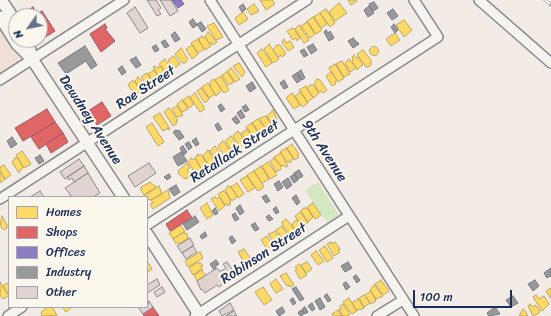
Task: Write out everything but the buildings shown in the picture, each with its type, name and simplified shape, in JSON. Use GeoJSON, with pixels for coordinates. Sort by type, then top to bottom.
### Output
{"type":"FeatureCollection","features":[{"type":"Feature","properties":{"kind":"main road"},"geometry":{"type":"LineString","coordinates":[[1,0],[8,10]]}},
{"type":"Feature","properties":{"kind":"main road","name":"Dewdney Avenue"},"geometry":{"type":"LineString","coordinates":[[0,17],[17,44],[32,59],[121,196]]}},
{"type":"Feature","properties":{"kind":"main road","name":"Dewdney Avenue"},"geometry":{"type":"LineString","coordinates":[[29,48],[32,59]]}},
{"type":"Feature","properties":{"kind":"main road"},"geometry":{"type":"LineString","coordinates":[[148,236],[198,315]]}},
{"type":"Feature","properties":{"kind":"street"},"geometry":{"type":"LineString","coordinates":[[0,80],[124,0]]}},
{"type":"Feature","properties":{"kind":"street","name":"9th Avenue"},"geometry":{"type":"LineString","coordinates":[[210,0],[414,316]]}},
{"type":"Feature","properties":{"kind":"street","name":"Rae Street"},"geometry":{"type":"LineString","coordinates":[[0,200],[307,0]]}},
{"type":"Feature","properties":{"kind":"street","name":"Retallack Street"},"geometry":{"type":"LineString","coordinates":[[148,224],[438,37],[414,0]]}},
{"type":"Feature","properties":{"kind":"street"},"geometry":{"type":"LineString","coordinates":[[479,0],[551,63]]}},
{"type":"Feature","properties":{"kind":"street","name":"Robinson Street"},"geometry":{"type":"LineString","coordinates":[[198,315],[349,216]]}},
{"type":"Feature","properties":{"kind":"street"},"geometry":{"type":"LineString","coordinates":[[377,316],[403,300]]}},
{"type":"Feature","properties":{"kind":"street"},"geometry":{"type":"LineString","coordinates":[[8,316],[20,308]]}},
{"type":"Feature","properties":{"kind":"shaded area"},"geometry":{"type":"Polygon","coordinates":[[[0,26],[8,38],[8,48],[14,48],[21,58],[0,72],[0,26]]]}},
{"type":"Feature","properties":{"kind":"green space"},"geometry":{"type":"Polygon","coordinates":[[[318,182],[339,215],[327,223],[305,190],[318,182]]]}},
{"type":"Feature","properties":{"kind":"railway"},"geometry":{"type":"LineString","coordinates":[[545,0],[551,5]]}}]}
